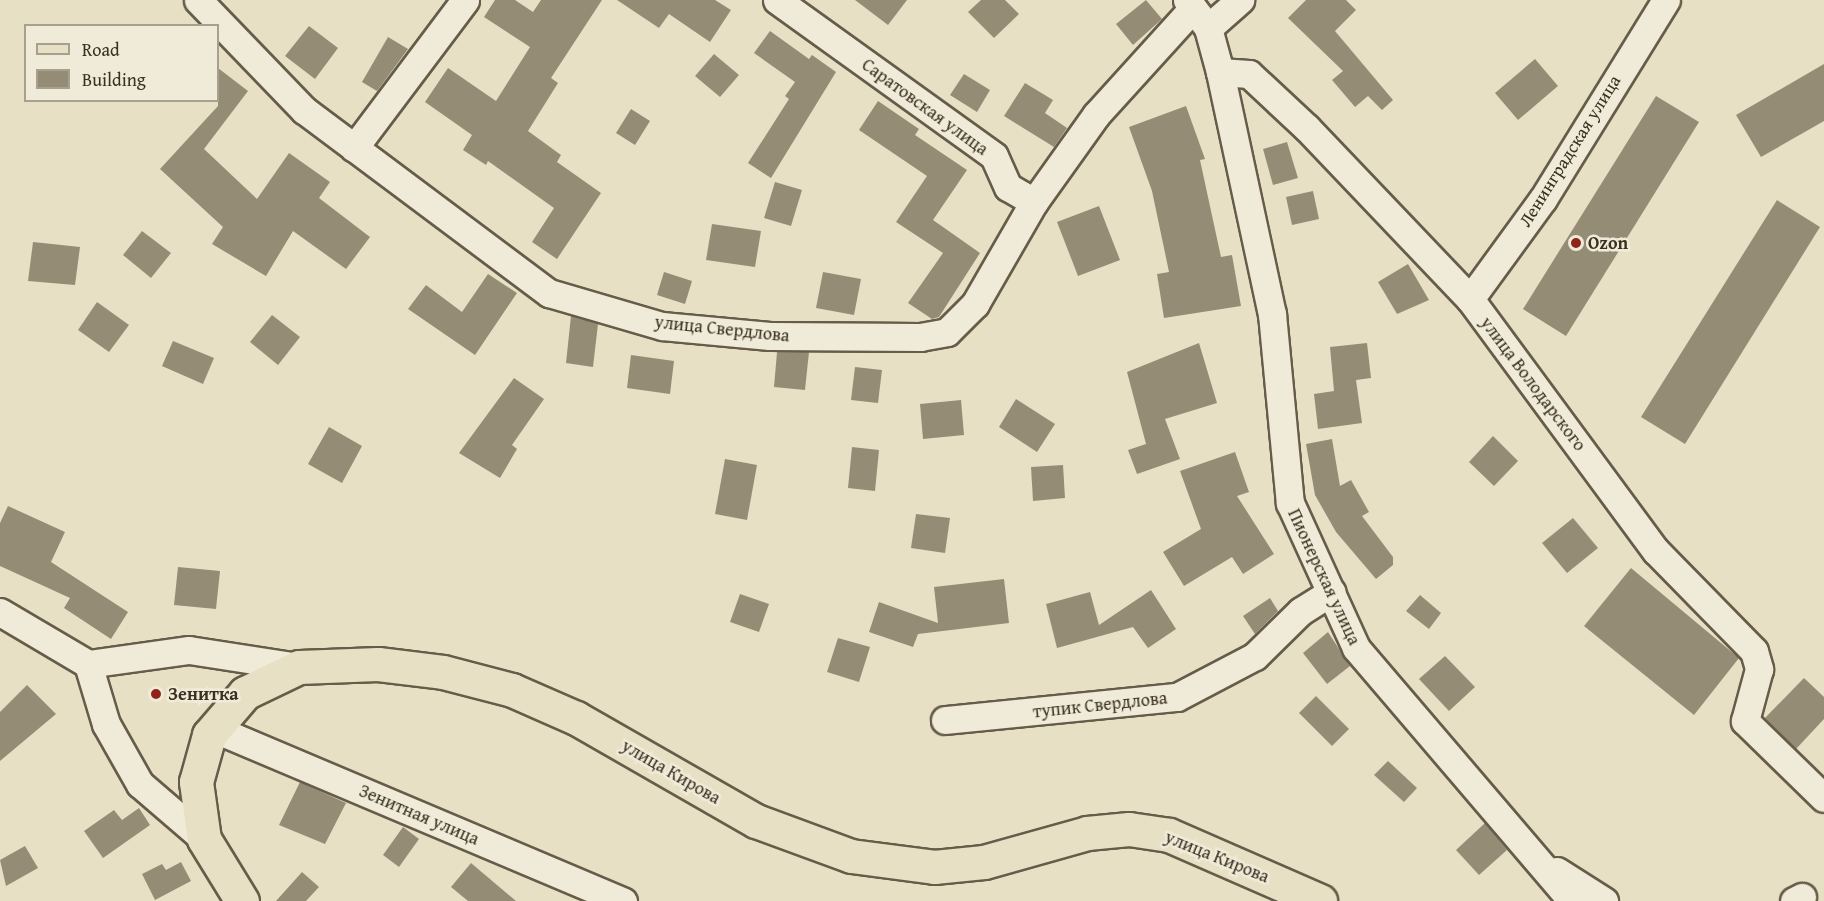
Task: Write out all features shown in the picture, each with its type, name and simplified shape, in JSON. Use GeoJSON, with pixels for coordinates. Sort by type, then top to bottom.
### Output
{"type":"FeatureCollection","features":[{"type":"Feature","properties":{"kind":"main road","name":"улица Кирова"},"geometry":{"type":"LineString","coordinates":[[242,901],[204,839],[196,782],[215,729],[245,693],[299,667],[378,664],[443,672],[512,690],[576,718],[756,820],[851,856],[934,867],[993,860],[1087,833],[1129,829],[1169,835],[1320,901]]}},
{"type":"Feature","properties":{"kind":"street","name":"улица Свердлова"},"geometry":{"type":"LineString","coordinates":[[198,0],[304,110],[549,293],[662,326],[770,336],[920,337],[947,332],[975,304],[1034,202]]}},
{"type":"Feature","properties":{"kind":"street"},"geometry":{"type":"LineString","coordinates":[[354,148],[465,0]]}},
{"type":"Feature","properties":{"kind":"street","name":"Саратовская улица"},"geometry":{"type":"LineString","coordinates":[[777,0],[994,156],[1008,187],[1034,202]]}},
{"type":"Feature","properties":{"kind":"street"},"geometry":{"type":"LineString","coordinates":[[1034,202],[1096,115],[1196,12],[1240,0]]}},
{"type":"Feature","properties":{"kind":"street","name":"Ленинградская улица"},"geometry":{"type":"LineString","coordinates":[[1470,299],[1543,199],[1666,0]]}},
{"type":"Feature","properties":{"kind":"street"},"geometry":{"type":"LineString","coordinates":[[1196,12],[1220,72]]}},
{"type":"Feature","properties":{"kind":"street","name":"улица Володарского"},"geometry":{"type":"LineString","coordinates":[[1220,72],[1249,74],[1308,128],[1470,299],[1656,551],[1754,651],[1759,669],[1745,721],[1824,798]]}},
{"type":"Feature","properties":{"kind":"street","name":"Пионерская улица"},"geometry":{"type":"LineString","coordinates":[[1220,72],[1272,314],[1290,503],[1356,648],[1572,901]]}},
{"type":"Feature","properties":{"kind":"street","name":"тупик Свердлова"},"geometry":{"type":"LineString","coordinates":[[945,720],[1177,697],[1255,656],[1301,611],[1331,592]]}},
{"type":"Feature","properties":{"kind":"street"},"geometry":{"type":"LineString","coordinates":[[0,612],[88,664],[189,650],[299,667]]}},
{"type":"Feature","properties":{"kind":"street"},"geometry":{"type":"LineString","coordinates":[[88,664],[106,723],[140,784],[204,839]]}},
{"type":"Feature","properties":{"kind":"street","name":"Зенитная улица"},"geometry":{"type":"LineString","coordinates":[[215,729],[624,901]]}},
{"type":"Feature","properties":{"kind":"street"},"geometry":{"type":"LineString","coordinates":[[1531,854],[1604,901]]}},
{"type":"Feature","properties":{"kind":"building"},"geometry":{"type":"Polygon","coordinates":[[[495,0],[515,0],[533,12],[541,0],[602,0],[551,78],[558,83],[528,131],[561,155],[557,162],[601,193],[557,259],[532,242],[554,208],[488,161],[486,165],[463,150],[472,135],[425,102],[448,68],[496,101],[530,47],[484,17],[495,0]]]}},
{"type":"Feature","properties":{"kind":"building"},"geometry":{"type":"Polygon","coordinates":[[[617,0],[715,0],[731,10],[710,42],[669,14],[659,28],[617,0]]]}},
{"type":"Feature","properties":{"kind":"building"},"geometry":{"type":"Polygon","coordinates":[[[855,0],[907,0],[888,25],[855,0]]]}},
{"type":"Feature","properties":{"kind":"building"},"geometry":{"type":"Polygon","coordinates":[[[981,0],[1005,0],[1019,14],[994,38],[968,12],[981,0]]]}},
{"type":"Feature","properties":{"kind":"building"},"geometry":{"type":"Polygon","coordinates":[[[1146,0],[1162,19],[1133,45],[1116,24],[1146,0]]]}},
{"type":"Feature","properties":{"kind":"building"},"geometry":{"type":"Polygon","coordinates":[[[1306,0],[1346,0],[1356,10],[1335,31],[1393,100],[1382,110],[1368,96],[1355,107],[1332,80],[1343,71],[1288,18],[1306,0]]]}},
{"type":"Feature","properties":{"kind":"building"},"geometry":{"type":"Polygon","coordinates":[[[309,26],[338,48],[315,79],[285,56],[309,26]]]}},
{"type":"Feature","properties":{"kind":"building"},"geometry":{"type":"Polygon","coordinates":[[[770,31],[809,59],[812,55],[836,72],[771,178],[748,163],[789,99],[785,96],[795,82],[754,53],[770,31]]]}},
{"type":"Feature","properties":{"kind":"building"},"geometry":{"type":"Polygon","coordinates":[[[388,37],[408,49],[377,91],[362,82],[388,37]]]}},
{"type":"Feature","properties":{"kind":"building"},"geometry":{"type":"Polygon","coordinates":[[[714,54],[739,75],[720,97],[695,76],[714,54]]]}},
{"type":"Feature","properties":{"kind":"building"},"geometry":{"type":"Polygon","coordinates":[[[1535,59],[1558,86],[1518,120],[1495,93],[1535,59]]]}},
{"type":"Feature","properties":{"kind":"building"},"geometry":{"type":"Polygon","coordinates":[[[1824,64],[1824,121],[1761,157],[1736,115],[1824,64]]]}},
{"type":"Feature","properties":{"kind":"building"},"geometry":{"type":"Polygon","coordinates":[[[219,69],[248,91],[204,149],[257,199],[289,153],[330,182],[319,198],[370,237],[346,269],[293,231],[266,276],[212,244],[223,227],[160,169],[218,106],[219,69]]]}},
{"type":"Feature","properties":{"kind":"building"},"geometry":{"type":"Polygon","coordinates":[[[964,74],[990,90],[977,112],[950,95],[964,74]]]}},
{"type":"Feature","properties":{"kind":"building"},"geometry":{"type":"Polygon","coordinates":[[[1025,83],[1053,100],[1045,113],[1067,128],[1054,147],[1004,116],[1025,83]]]}},
{"type":"Feature","properties":{"kind":"building"},"geometry":{"type":"Polygon","coordinates":[[[1656,96],[1699,122],[1566,336],[1523,309],[1656,96]]]}},
{"type":"Feature","properties":{"kind":"building"},"geometry":{"type":"Polygon","coordinates":[[[878,101],[919,129],[915,135],[967,170],[933,220],[980,253],[939,317],[932,319],[908,303],[943,253],[896,222],[927,176],[859,130],[878,101]]]}},
{"type":"Feature","properties":{"kind":"building"},"geometry":{"type":"Polygon","coordinates":[[[1186,106],[1205,159],[1200,160],[1221,257],[1232,255],[1241,306],[1164,318],[1157,274],[1169,272],[1152,191],[1129,127],[1186,106]]]}},
{"type":"Feature","properties":{"kind":"building"},"geometry":{"type":"Polygon","coordinates":[[[631,109],[650,121],[635,145],[616,133],[631,109]]]}},
{"type":"Feature","properties":{"kind":"building"},"geometry":{"type":"Polygon","coordinates":[[[1287,142],[1298,178],[1273,185],[1263,149],[1287,142]]]}},
{"type":"Feature","properties":{"kind":"building"},"geometry":{"type":"Polygon","coordinates":[[[775,182],[802,190],[791,226],[764,218],[775,182]]]}},
{"type":"Feature","properties":{"kind":"building"},"geometry":{"type":"Polygon","coordinates":[[[1313,191],[1319,219],[1292,225],[1286,197],[1313,191]]]}},
{"type":"Feature","properties":{"kind":"building"},"geometry":{"type":"Polygon","coordinates":[[[1777,200],[1820,227],[1685,444],[1641,417],[1777,200]]]}},
{"type":"Feature","properties":{"kind":"building"},"geometry":{"type":"Polygon","coordinates":[[[1099,206],[1120,260],[1078,276],[1057,222],[1099,206]]]}},
{"type":"Feature","properties":{"kind":"building"},"geometry":{"type":"Polygon","coordinates":[[[712,224],[761,231],[755,267],[706,260],[712,224]]]}},
{"type":"Feature","properties":{"kind":"building"},"geometry":{"type":"Polygon","coordinates":[[[142,231],[171,253],[151,278],[123,255],[142,231]]]}},
{"type":"Feature","properties":{"kind":"building"},"geometry":{"type":"Polygon","coordinates":[[[33,242],[80,247],[75,285],[28,281],[33,242]]]}},
{"type":"Feature","properties":{"kind":"building"},"geometry":{"type":"Polygon","coordinates":[[[1408,264],[1429,300],[1397,314],[1378,282],[1408,264]]]}},
{"type":"Feature","properties":{"kind":"building"},"geometry":{"type":"Polygon","coordinates":[[[664,272],[692,281],[685,304],[657,295],[664,272]]]}},
{"type":"Feature","properties":{"kind":"building"},"geometry":{"type":"Polygon","coordinates":[[[823,272],[861,279],[854,315],[816,308],[823,272]]]}},
{"type":"Feature","properties":{"kind":"building"},"geometry":{"type":"Polygon","coordinates":[[[488,274],[517,293],[475,355],[408,309],[426,285],[462,312],[488,274]]]}},
{"type":"Feature","properties":{"kind":"building"},"geometry":{"type":"Polygon","coordinates":[[[97,302],[129,325],[109,352],[78,330],[97,302]]]}},
{"type":"Feature","properties":{"kind":"building"},"geometry":{"type":"Polygon","coordinates":[[[272,315],[300,337],[278,365],[250,342],[272,315]]]}},
{"type":"Feature","properties":{"kind":"building"},"geometry":{"type":"Polygon","coordinates":[[[571,316],[598,324],[593,367],[566,363],[571,316]]]}},
{"type":"Feature","properties":{"kind":"building"},"geometry":{"type":"Polygon","coordinates":[[[173,341],[214,358],[203,384],[162,366],[173,341]]]}},
{"type":"Feature","properties":{"kind":"building"},"geometry":{"type":"Polygon","coordinates":[[[1199,343],[1217,403],[1165,419],[1180,459],[1137,474],[1128,450],[1146,444],[1127,372],[1199,343]]]}},
{"type":"Feature","properties":{"kind":"building"},"geometry":{"type":"Polygon","coordinates":[[[1367,343],[1371,378],[1356,380],[1362,423],[1318,429],[1314,394],[1334,391],[1330,347],[1367,343]]]}},
{"type":"Feature","properties":{"kind":"building"},"geometry":{"type":"Polygon","coordinates":[[[777,352],[809,352],[805,390],[774,387],[777,352]]]}},
{"type":"Feature","properties":{"kind":"building"},"geometry":{"type":"Polygon","coordinates":[[[631,355],[674,361],[670,394],[627,388],[631,355]]]}},
{"type":"Feature","properties":{"kind":"building"},"geometry":{"type":"Polygon","coordinates":[[[855,367],[882,370],[878,403],[851,400],[855,367]]]}},
{"type":"Feature","properties":{"kind":"building"},"geometry":{"type":"Polygon","coordinates":[[[514,378],[544,399],[512,445],[517,449],[500,478],[459,453],[514,378]]]}},
{"type":"Feature","properties":{"kind":"building"},"geometry":{"type":"Polygon","coordinates":[[[1016,399],[1055,424],[1037,452],[999,427],[1016,399]]]}},
{"type":"Feature","properties":{"kind":"building"},"geometry":{"type":"Polygon","coordinates":[[[961,400],[964,435],[923,439],[920,404],[961,400]]]}},
{"type":"Feature","properties":{"kind":"building"},"geometry":{"type":"Polygon","coordinates":[[[329,427],[362,446],[342,483],[308,464],[329,427]]]}},
{"type":"Feature","properties":{"kind":"building"},"geometry":{"type":"Polygon","coordinates":[[[1493,436],[1518,461],[1494,486],[1469,462],[1493,436]]]}},
{"type":"Feature","properties":{"kind":"building"},"geometry":{"type":"Polygon","coordinates":[[[1332,439],[1340,486],[1351,480],[1369,512],[1362,516],[1393,557],[1393,565],[1376,579],[1336,532],[1315,495],[1306,444],[1332,439]]]}},
{"type":"Feature","properties":{"kind":"building"},"geometry":{"type":"Polygon","coordinates":[[[852,447],[879,450],[875,491],[848,488],[852,447]]]}},
{"type":"Feature","properties":{"kind":"building"},"geometry":{"type":"Polygon","coordinates":[[[1235,452],[1249,492],[1237,496],[1274,554],[1243,574],[1232,557],[1184,586],[1163,552],[1201,529],[1180,471],[1235,452]]]}},
{"type":"Feature","properties":{"kind":"building"},"geometry":{"type":"Polygon","coordinates":[[[725,459],[757,465],[747,520],[715,514],[725,459]]]}},
{"type":"Feature","properties":{"kind":"building"},"geometry":{"type":"Polygon","coordinates":[[[1063,465],[1065,498],[1033,501],[1031,467],[1063,465]]]}},
{"type":"Feature","properties":{"kind":"building"},"geometry":{"type":"Polygon","coordinates":[[[8,506],[65,532],[51,562],[128,612],[111,639],[64,608],[70,598],[0,566],[0,523],[8,506]]]}},
{"type":"Feature","properties":{"kind":"building"},"geometry":{"type":"Polygon","coordinates":[[[916,514],[950,518],[945,553],[911,548],[916,514]]]}},
{"type":"Feature","properties":{"kind":"building"},"geometry":{"type":"Polygon","coordinates":[[[1573,518],[1598,548],[1567,573],[1542,543],[1573,518]]]}},
{"type":"Feature","properties":{"kind":"building"},"geometry":{"type":"Polygon","coordinates":[[[178,567],[220,571],[216,609],[174,605],[178,567]]]}},
{"type":"Feature","properties":{"kind":"building"},"geometry":{"type":"Polygon","coordinates":[[[1631,568],[1739,658],[1694,715],[1584,626],[1631,568]]]}},
{"type":"Feature","properties":{"kind":"building"},"geometry":{"type":"Polygon","coordinates":[[[1004,579],[1009,623],[918,634],[913,647],[869,632],[879,602],[938,623],[934,587],[1004,579]]]}},
{"type":"Feature","properties":{"kind":"building"},"geometry":{"type":"Polygon","coordinates":[[[1151,590],[1176,629],[1148,648],[1133,627],[1057,648],[1046,604],[1090,592],[1099,625],[1151,590]]]}},
{"type":"Feature","properties":{"kind":"building"},"geometry":{"type":"Polygon","coordinates":[[[740,594],[769,604],[759,632],[730,622],[740,594]]]}},
{"type":"Feature","properties":{"kind":"building"},"geometry":{"type":"Polygon","coordinates":[[[1420,595],[1441,613],[1429,629],[1406,611],[1420,595]]]}},
{"type":"Feature","properties":{"kind":"building"},"geometry":{"type":"Polygon","coordinates":[[[1270,598],[1278,611],[1255,634],[1243,616],[1270,598]]]}},
{"type":"Feature","properties":{"kind":"building"},"geometry":{"type":"Polygon","coordinates":[[[1328,632],[1350,666],[1327,684],[1303,653],[1328,632]]]}},
{"type":"Feature","properties":{"kind":"building"},"geometry":{"type":"Polygon","coordinates":[[[838,638],[870,647],[859,682],[827,672],[838,638]]]}},
{"type":"Feature","properties":{"kind":"building"},"geometry":{"type":"Polygon","coordinates":[[[1445,656],[1475,687],[1449,711],[1419,679],[1445,656]]]}},
{"type":"Feature","properties":{"kind":"building"},"geometry":{"type":"Polygon","coordinates":[[[1804,678],[1824,697],[1824,719],[1796,749],[1765,718],[1804,678]]]}},
{"type":"Feature","properties":{"kind":"building"},"geometry":{"type":"Polygon","coordinates":[[[27,685],[56,714],[0,761],[0,712],[27,685]]]}},
{"type":"Feature","properties":{"kind":"building"},"geometry":{"type":"Polygon","coordinates":[[[1316,696],[1349,729],[1332,746],[1299,713],[1316,696]]]}},
{"type":"Feature","properties":{"kind":"building"},"geometry":{"type":"Polygon","coordinates":[[[1388,761],[1417,788],[1404,802],[1374,775],[1388,761]]]}},
{"type":"Feature","properties":{"kind":"building"},"geometry":{"type":"Polygon","coordinates":[[[300,782],[346,803],[325,844],[279,825],[300,782]]]}},
{"type":"Feature","properties":{"kind":"building"},"geometry":{"type":"Polygon","coordinates":[[[139,808],[150,825],[103,858],[84,831],[114,810],[122,820],[139,808]]]}},
{"type":"Feature","properties":{"kind":"building"},"geometry":{"type":"Polygon","coordinates":[[[1485,823],[1507,850],[1479,875],[1456,850],[1485,823]]]}},
{"type":"Feature","properties":{"kind":"building"},"geometry":{"type":"Polygon","coordinates":[[[403,827],[419,839],[399,867],[383,855],[403,827]]]}},
{"type":"Feature","properties":{"kind":"building"},"geometry":{"type":"Polygon","coordinates":[[[25,846],[38,868],[6,886],[0,860],[25,846]]]}},
{"type":"Feature","properties":{"kind":"building"},"geometry":{"type":"Polygon","coordinates":[[[181,862],[191,881],[155,900],[142,874],[162,864],[166,870],[181,862]]]}},
{"type":"Feature","properties":{"kind":"building"},"geometry":{"type":"Polygon","coordinates":[[[471,863],[516,901],[468,901],[451,887],[471,863]]]}},
{"type":"Feature","properties":{"kind":"building"},"geometry":{"type":"Polygon","coordinates":[[[302,872],[319,887],[306,901],[276,901],[302,872]]]}},
{"type":"Feature","properties":{"kind":"place","name":"Ozon"},"geometry":{"type":"Point","coordinates":[1576,243]}},
{"type":"Feature","properties":{"kind":"place","name":"Зенитка"},"geometry":{"type":"Point","coordinates":[156,694]}}]}
